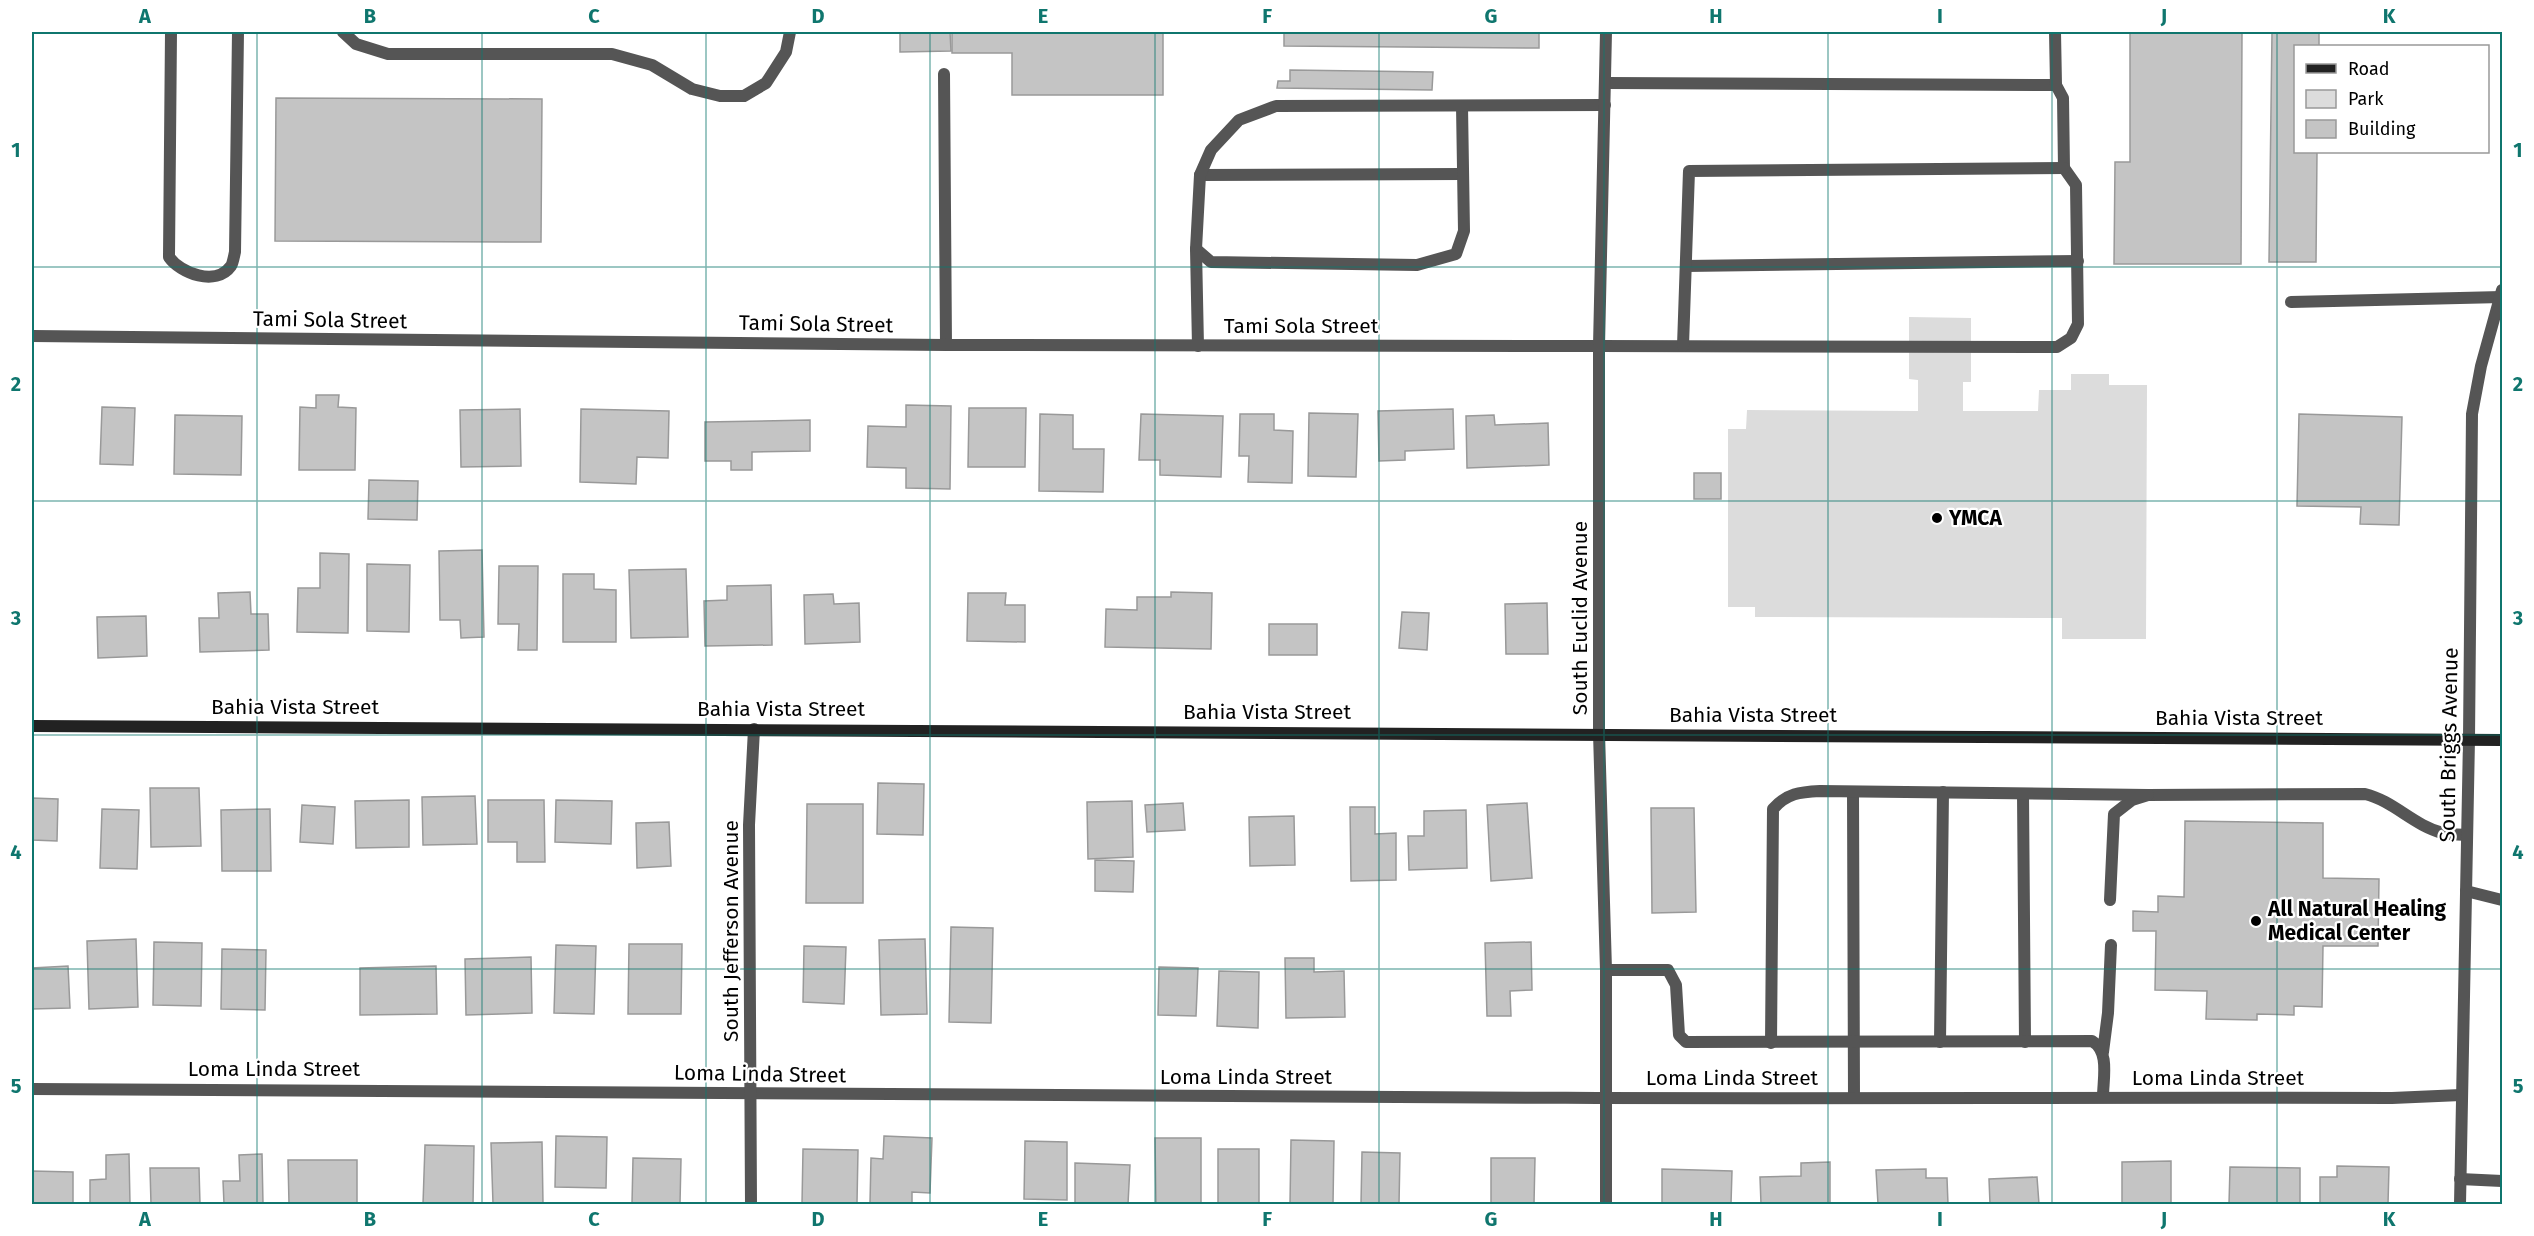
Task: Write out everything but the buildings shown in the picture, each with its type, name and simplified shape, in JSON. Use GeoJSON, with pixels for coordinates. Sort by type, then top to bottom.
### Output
{"type":"FeatureCollection","features":[{"type":"Feature","properties":{"kind":"street"},"geometry":{"type":"LineString","coordinates":[[171,32],[169,257],[175,266],[189,273],[206,276],[219,274],[231,266],[235,252],[237,32]]}},
{"type":"Feature","properties":{"kind":"street"},"geometry":{"type":"LineString","coordinates":[[343,32],[356,45],[388,54],[612,54],[652,65],[692,89],[720,96],[744,96],[766,83],[786,52],[790,32]]}},
{"type":"Feature","properties":{"kind":"street","name":"South Euclid Avenue"},"geometry":{"type":"LineString","coordinates":[[1606,32],[1599,346],[1599,733],[1606,970],[1606,1204]]}},
{"type":"Feature","properties":{"kind":"street"},"geometry":{"type":"LineString","coordinates":[[1683,346],[1689,171],[2064,168],[2063,98],[2056,85],[2055,32]]}},
{"type":"Feature","properties":{"kind":"street"},"geometry":{"type":"LineString","coordinates":[[944,74],[946,345]]}},
{"type":"Feature","properties":{"kind":"street"},"geometry":{"type":"LineString","coordinates":[[1606,83],[2056,85]]}},
{"type":"Feature","properties":{"kind":"street"},"geometry":{"type":"LineString","coordinates":[[1198,346],[1196,249],[1200,175],[1211,150],[1239,120],[1276,106],[1605,105]]}},
{"type":"Feature","properties":{"kind":"street"},"geometry":{"type":"LineString","coordinates":[[1196,249],[1211,262],[1417,265],[1456,254],[1464,231],[1462,106]]}},
{"type":"Feature","properties":{"kind":"street","name":"Tami Sola Street"},"geometry":{"type":"LineString","coordinates":[[32,336],[946,345],[2057,347],[2072,338],[2078,324],[2076,185],[2064,168]]}},
{"type":"Feature","properties":{"kind":"street"},"geometry":{"type":"LineString","coordinates":[[1200,175],[1463,174]]}},
{"type":"Feature","properties":{"kind":"street"},"geometry":{"type":"LineString","coordinates":[[1686,266],[2078,261]]}},
{"type":"Feature","properties":{"kind":"street"},"geometry":{"type":"LineString","coordinates":[[2291,302],[2502,294]]}},
{"type":"Feature","properties":{"kind":"street","name":"South Briggs Avenue"},"geometry":{"type":"LineString","coordinates":[[2460,1204],[2469,739],[2472,414],[2481,366],[2502,294]]}},
{"type":"Feature","properties":{"kind":"street","name":"Bahia Vista Street"},"geometry":{"type":"LineString","coordinates":[[32,726],[1599,733],[2502,740]]}},
{"type":"Feature","properties":{"kind":"street","name":"South Jefferson Avenue"},"geometry":{"type":"LineString","coordinates":[[751,1204],[749,825],[754,729]]}},
{"type":"Feature","properties":{"kind":"street"},"geometry":{"type":"LineString","coordinates":[[1771,1043],[1773,809],[1781,800],[1795,792],[2365,794],[2382,798],[2432,830],[2445,834],[2467,835]]}},
{"type":"Feature","properties":{"kind":"street"},"geometry":{"type":"LineString","coordinates":[[1853,792],[1854,1098]]}},
{"type":"Feature","properties":{"kind":"street"},"geometry":{"type":"LineString","coordinates":[[1940,1042],[1943,792]]}},
{"type":"Feature","properties":{"kind":"street"},"geometry":{"type":"LineString","coordinates":[[2023,794],[2025,1042]]}},
{"type":"Feature","properties":{"kind":"street"},"geometry":{"type":"LineString","coordinates":[[2110,900],[2114,814],[2132,800],[2148,795]]}},
{"type":"Feature","properties":{"kind":"street"},"geometry":{"type":"LineString","coordinates":[[2466,891],[2502,900]]}},
{"type":"Feature","properties":{"kind":"street"},"geometry":{"type":"LineString","coordinates":[[2103,1097],[2103,1052],[2108,1013],[2111,945]]}},
{"type":"Feature","properties":{"kind":"street"},"geometry":{"type":"LineString","coordinates":[[1606,970],[1668,970],[1676,985],[1679,1035],[1686,1042],[2092,1041],[2103,1052]]}},
{"type":"Feature","properties":{"kind":"street","name":"Loma Linda Street"},"geometry":{"type":"LineString","coordinates":[[32,1089],[468,1089],[751,1094],[1606,1098],[2392,1098],[2461,1095]]}},
{"type":"Feature","properties":{"kind":"street"},"geometry":{"type":"LineString","coordinates":[[2460,1179],[2502,1180]]}},
{"type":"Feature","properties":{"kind":"green space","name":"YMCA"},"geometry":{"type":"Polygon","coordinates":[[[1909,317],[1971,318],[1971,382],[1963,382],[1963,411],[2038,411],[2039,390],[2071,390],[2071,374],[2109,374],[2109,385],[2147,385],[2146,639],[2062,639],[2062,618],[1755,617],[1755,607],[1728,607],[1728,429],[1746,429],[1747,410],[1918,411],[1918,380],[1909,379],[1909,317]]]}},
{"type":"Feature","properties":{"kind":"place","name":"YMCA"},"geometry":{"type":"Point","coordinates":[1937,518]}},
{"type":"Feature","properties":{"kind":"place","name":"All Natural Healing Medical Center"},"geometry":{"type":"Point","coordinates":[2256,921]}}]}
